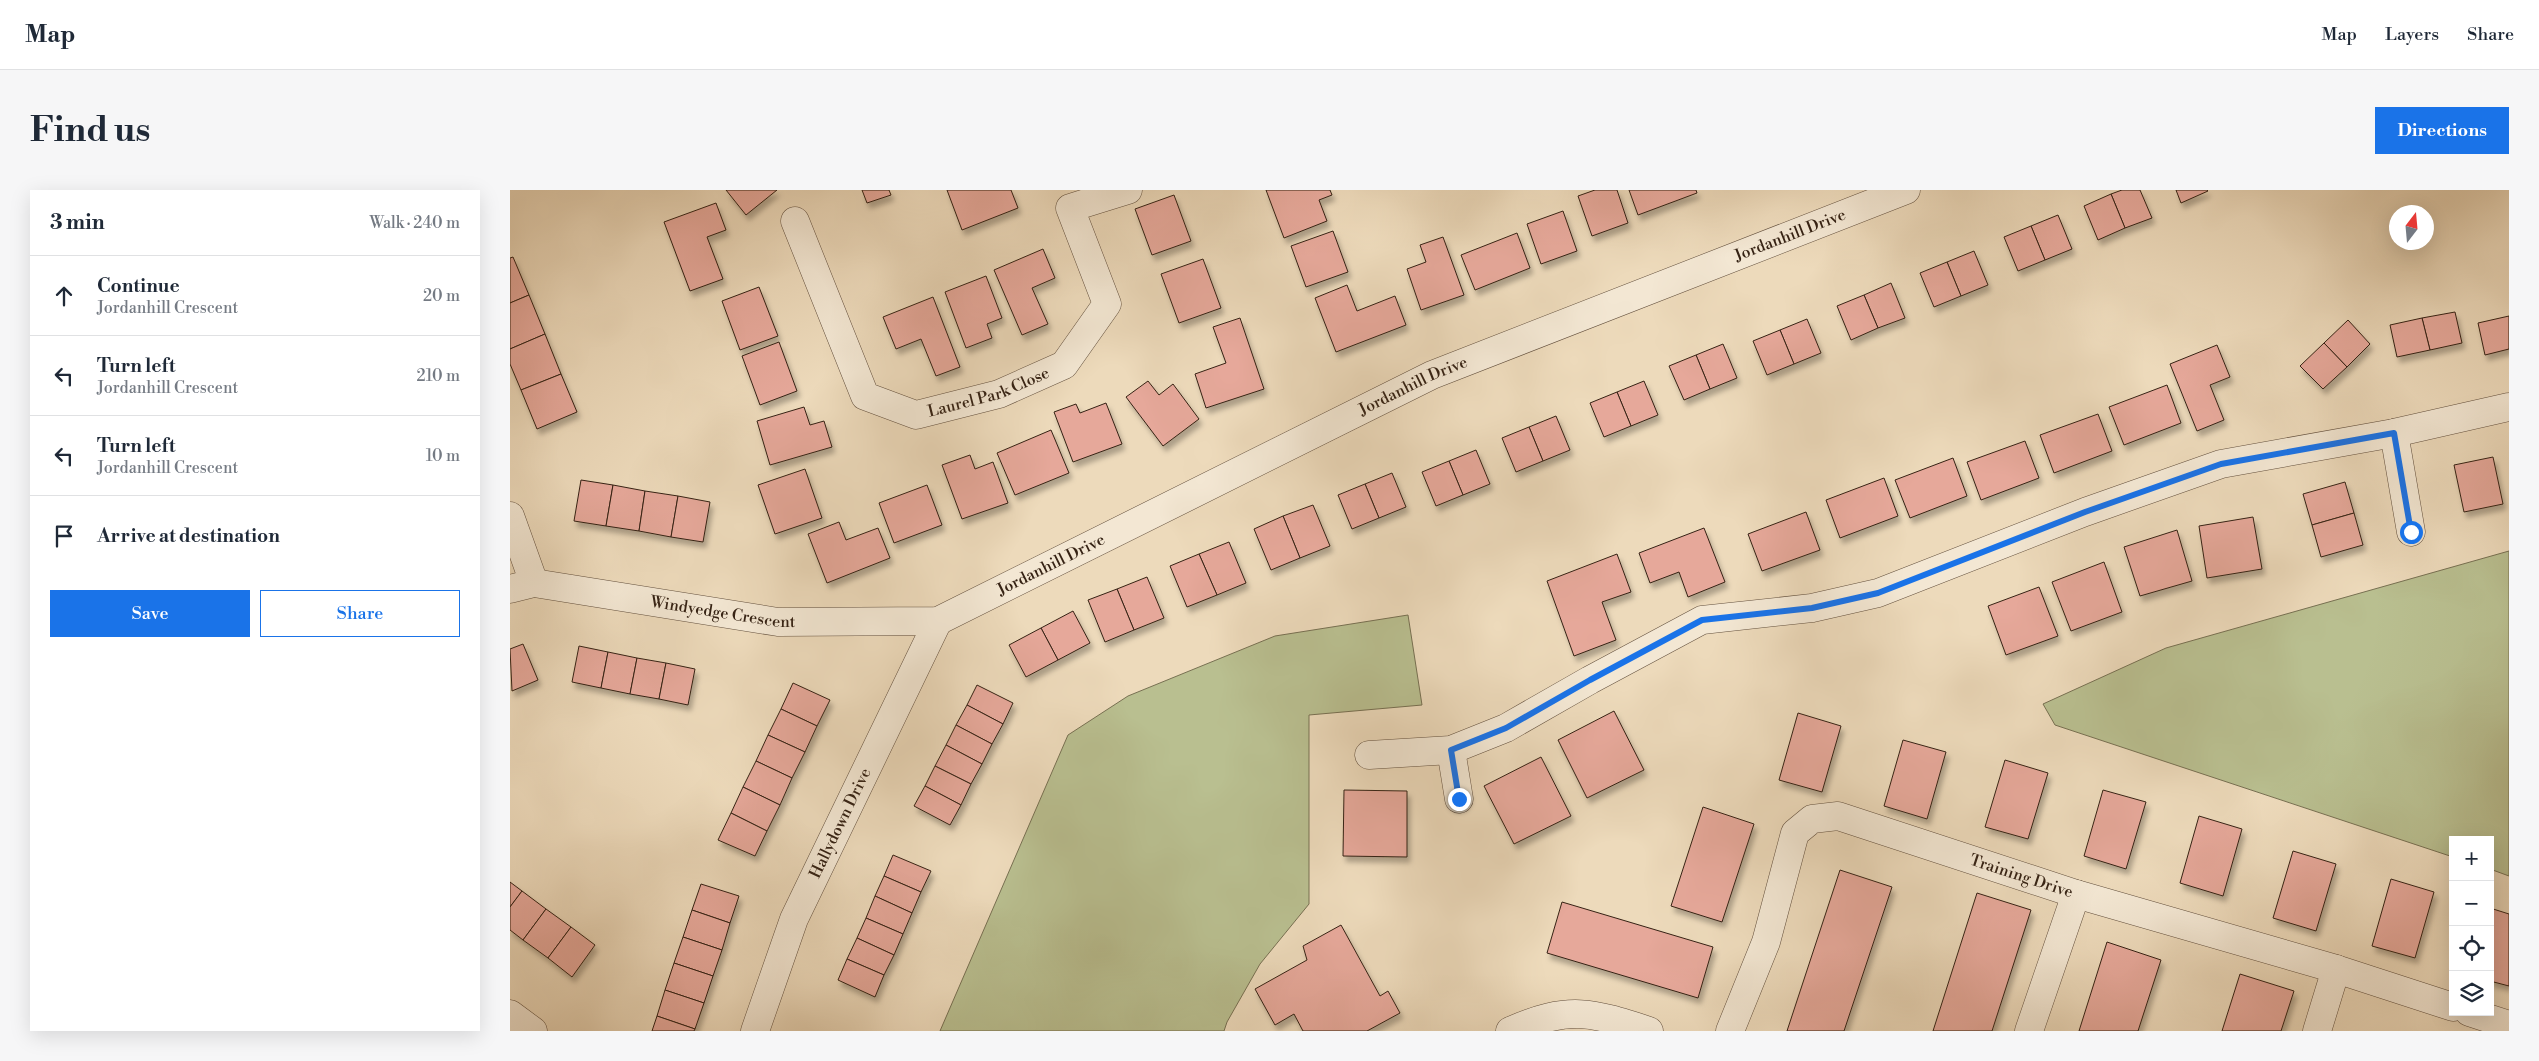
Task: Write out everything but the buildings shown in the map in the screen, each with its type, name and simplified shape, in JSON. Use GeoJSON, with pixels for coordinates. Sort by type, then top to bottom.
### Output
{"type":"FeatureCollection","features":[{"type":"Feature","properties":{"kind":"street","name":"Laurel Park Close"},"geometry":{"type":"LineString","coordinates":[[795,221],[865,396],[916,416],[999,394],[1064,365],[1107,304],[1070,208],[1128,190]]}},
{"type":"Feature","properties":{"kind":"street","name":"Jordanhill Drive"},"geometry":{"type":"LineString","coordinates":[[938,622],[1432,375],[1906,190]]}},
{"type":"Feature","properties":{"kind":"street"},"geometry":{"type":"LineString","coordinates":[[1369,755],[1451,750],[1506,728],[1590,680],[1702,620],[1812,608],[1878,593],[2085,512],[2221,464],[2394,433],[2509,406]]}},
{"type":"Feature","properties":{"kind":"street"},"geometry":{"type":"LineString","coordinates":[[2394,433],[2411,532]]}},
{"type":"Feature","properties":{"kind":"street"},"geometry":{"type":"LineString","coordinates":[[510,516],[522,586]]}},
{"type":"Feature","properties":{"kind":"street","name":"Windyedge Crescent"},"geometry":{"type":"LineString","coordinates":[[522,586],[778,622],[938,622]]}},
{"type":"Feature","properties":{"kind":"street","name":"Hallydown Drive"},"geometry":{"type":"LineString","coordinates":[[754,1031],[794,919],[938,622]]}},
{"type":"Feature","properties":{"kind":"street"},"geometry":{"type":"LineString","coordinates":[[1451,750],[1459,799]]}},
{"type":"Feature","properties":{"kind":"street","name":"Training Drive"},"geometry":{"type":"LineString","coordinates":[[1730,1031],[1766,942],[1795,832],[1812,819],[1838,816],[2076,894],[2336,969],[2449,1006]]}},
{"type":"Feature","properties":{"kind":"street"},"geometry":{"type":"LineString","coordinates":[[2029,1031],[2076,894]]}},
{"type":"Feature","properties":{"kind":"street"},"geometry":{"type":"LineString","coordinates":[[2317,1031],[2336,969]]}},
{"type":"Feature","properties":{"kind":"street"},"geometry":{"type":"LineString","coordinates":[[1510,1031],[1538,1019],[1575,1012],[1607,1017],[1649,1031]]}},
{"type":"Feature","properties":{"kind":"street"},"geometry":{"type":"LineString","coordinates":[[510,1014],[533,1031]]}},
{"type":"Feature","properties":{"kind":"street"},"geometry":{"type":"LineString","coordinates":[[2481,1016],[2509,1025]]}},
{"type":"Feature","properties":{"kind":"green space"},"geometry":{"type":"Polygon","coordinates":[[[2509,551],[2509,876],[2494,870],[2494,836],[2449,836],[2449,856],[2055,725],[2043,704],[2166,648],[2509,551]]]}},
{"type":"Feature","properties":{"kind":"green space"},"geometry":{"type":"Polygon","coordinates":[[[1408,615],[1422,705],[1309,715],[1309,904],[1260,964],[1227,1022],[1224,1031],[940,1031],[1068,735],[1128,696],[1275,636],[1408,615]]]}},
{"type":"Feature","properties":{"kind":"route"},"geometry":{"type":"LineString","coordinates":[[1459,799],[1451,750],[1506,728],[1590,680],[1702,620],[1812,608],[1878,593],[2085,512],[2221,464],[2394,433],[2411,532]]}}]}
